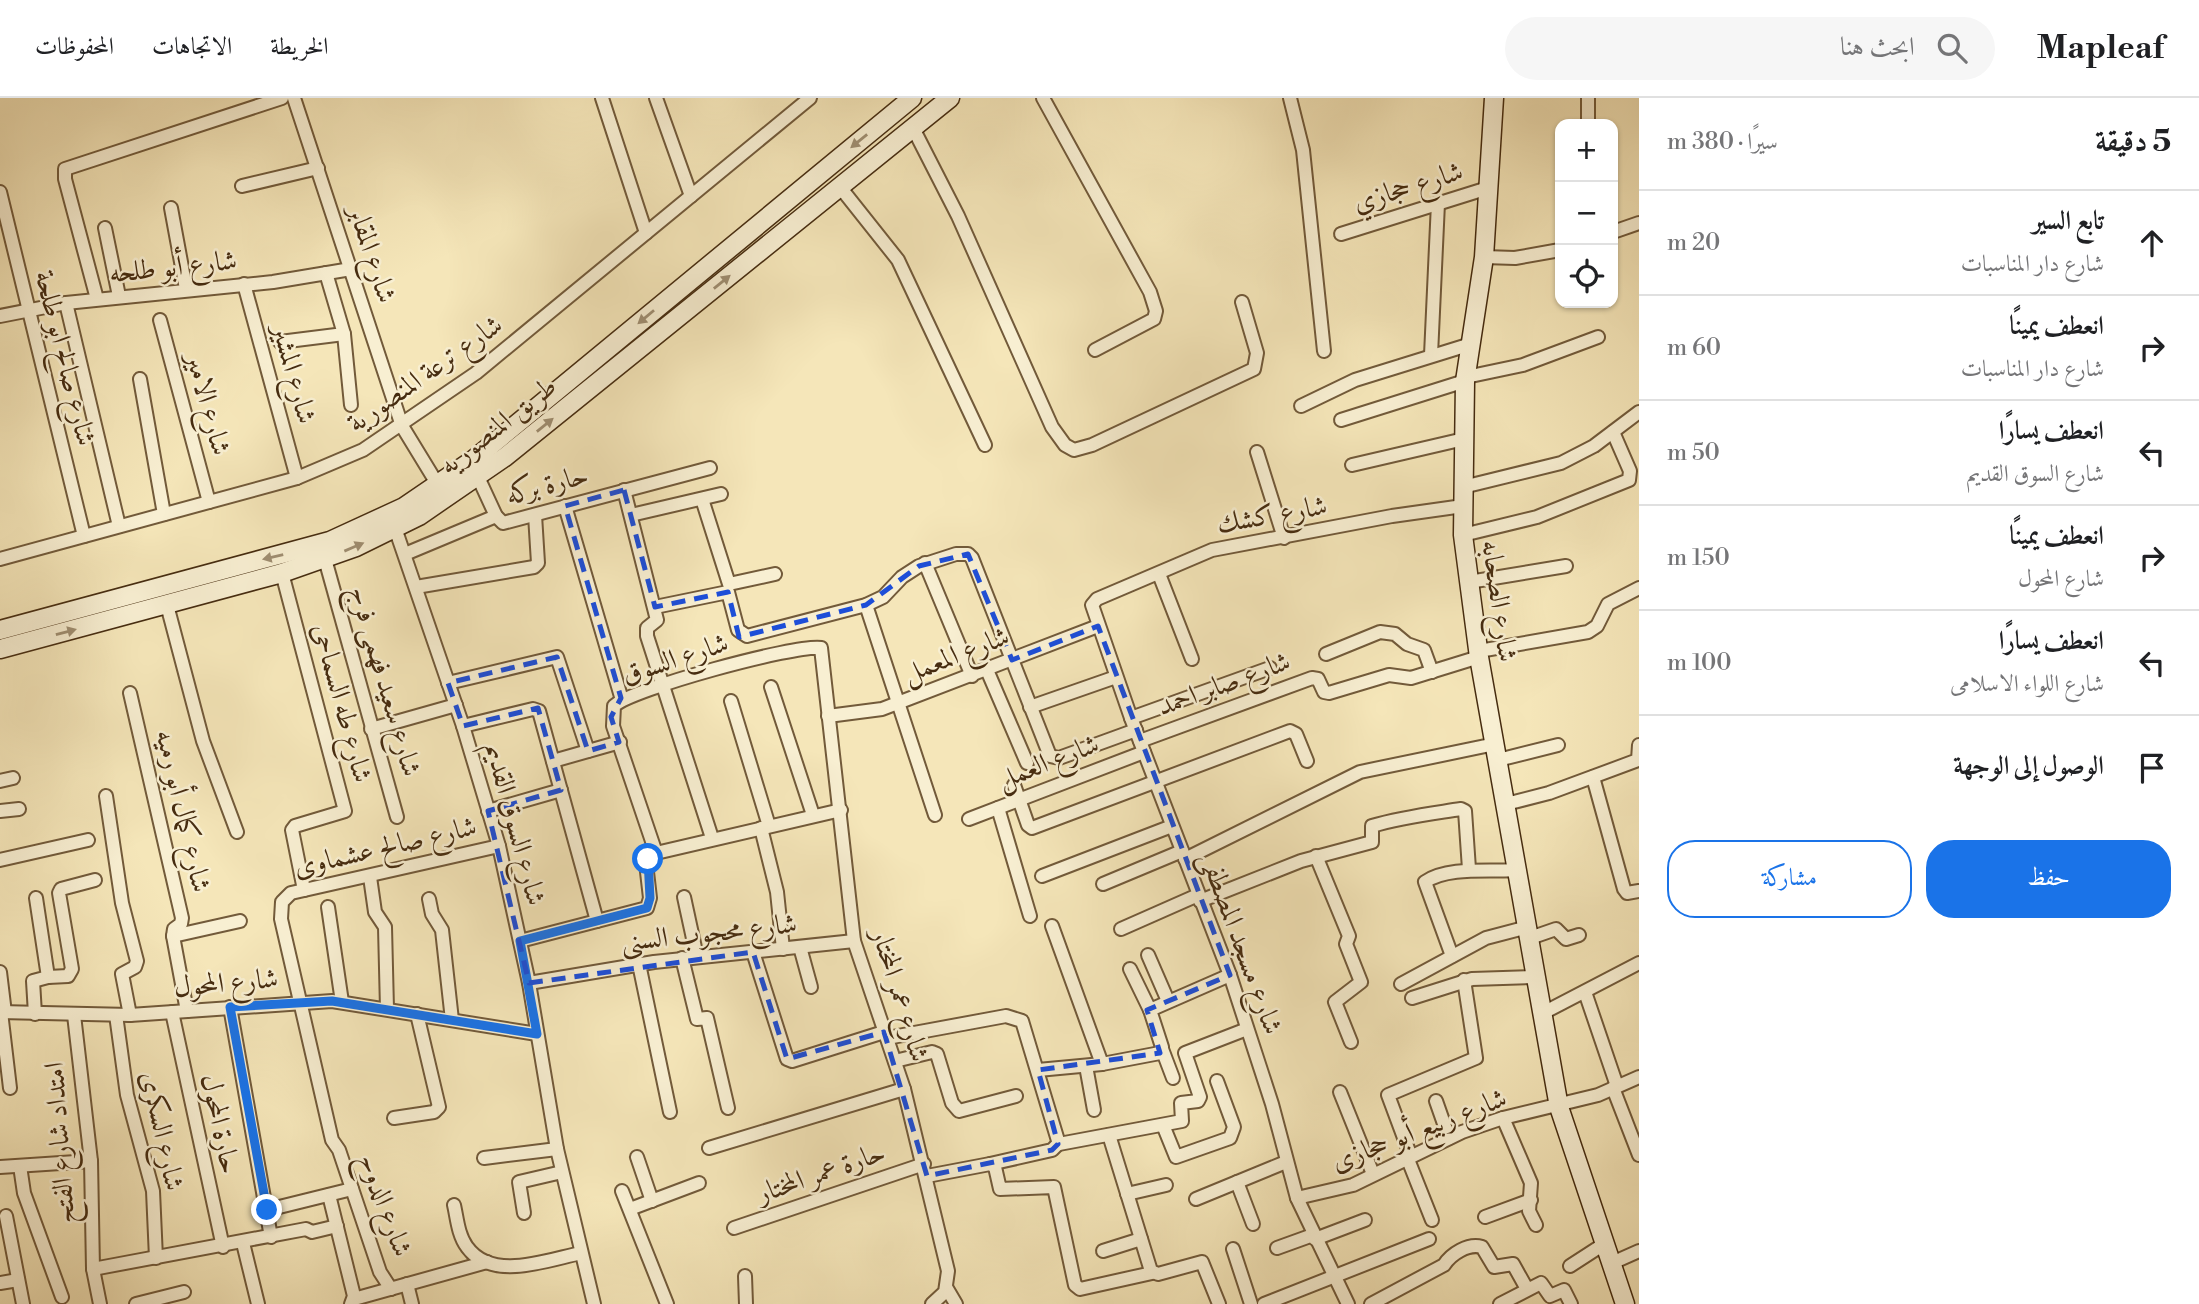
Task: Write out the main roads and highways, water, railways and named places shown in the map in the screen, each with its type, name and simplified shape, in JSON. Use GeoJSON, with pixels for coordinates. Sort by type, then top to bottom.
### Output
{"type":"FeatureCollection","features":[{"type":"Feature","properties":{"kind":"main road","name":"طريق المنصوريه"},"geometry":{"type":"LineString","coordinates":[[0,649],[282,573],[325,559],[395,528],[478,477],[950,98]]}},
{"type":"Feature","properties":{"kind":"main road","name":"شارع الصحابه"},"geometry":{"type":"LineString","coordinates":[[1494,98],[1484,257],[1465,379],[1463,535],[1479,654],[1559,1107],[1625,1304]]}},
{"type":"Feature","properties":{"kind":"main road","name":"طريق المنصوريه"},"geometry":{"type":"LineString","coordinates":[[0,630],[304,550],[380,519],[438,485],[911,99]]}},
{"type":"Feature","properties":{"kind":"main road"},"geometry":{"type":"LineString","coordinates":[[911,99],[920,123]]}},
{"type":"Feature","properties":{"kind":"main road"},"geometry":{"type":"LineString","coordinates":[[23,624],[27,642]]}}]}
